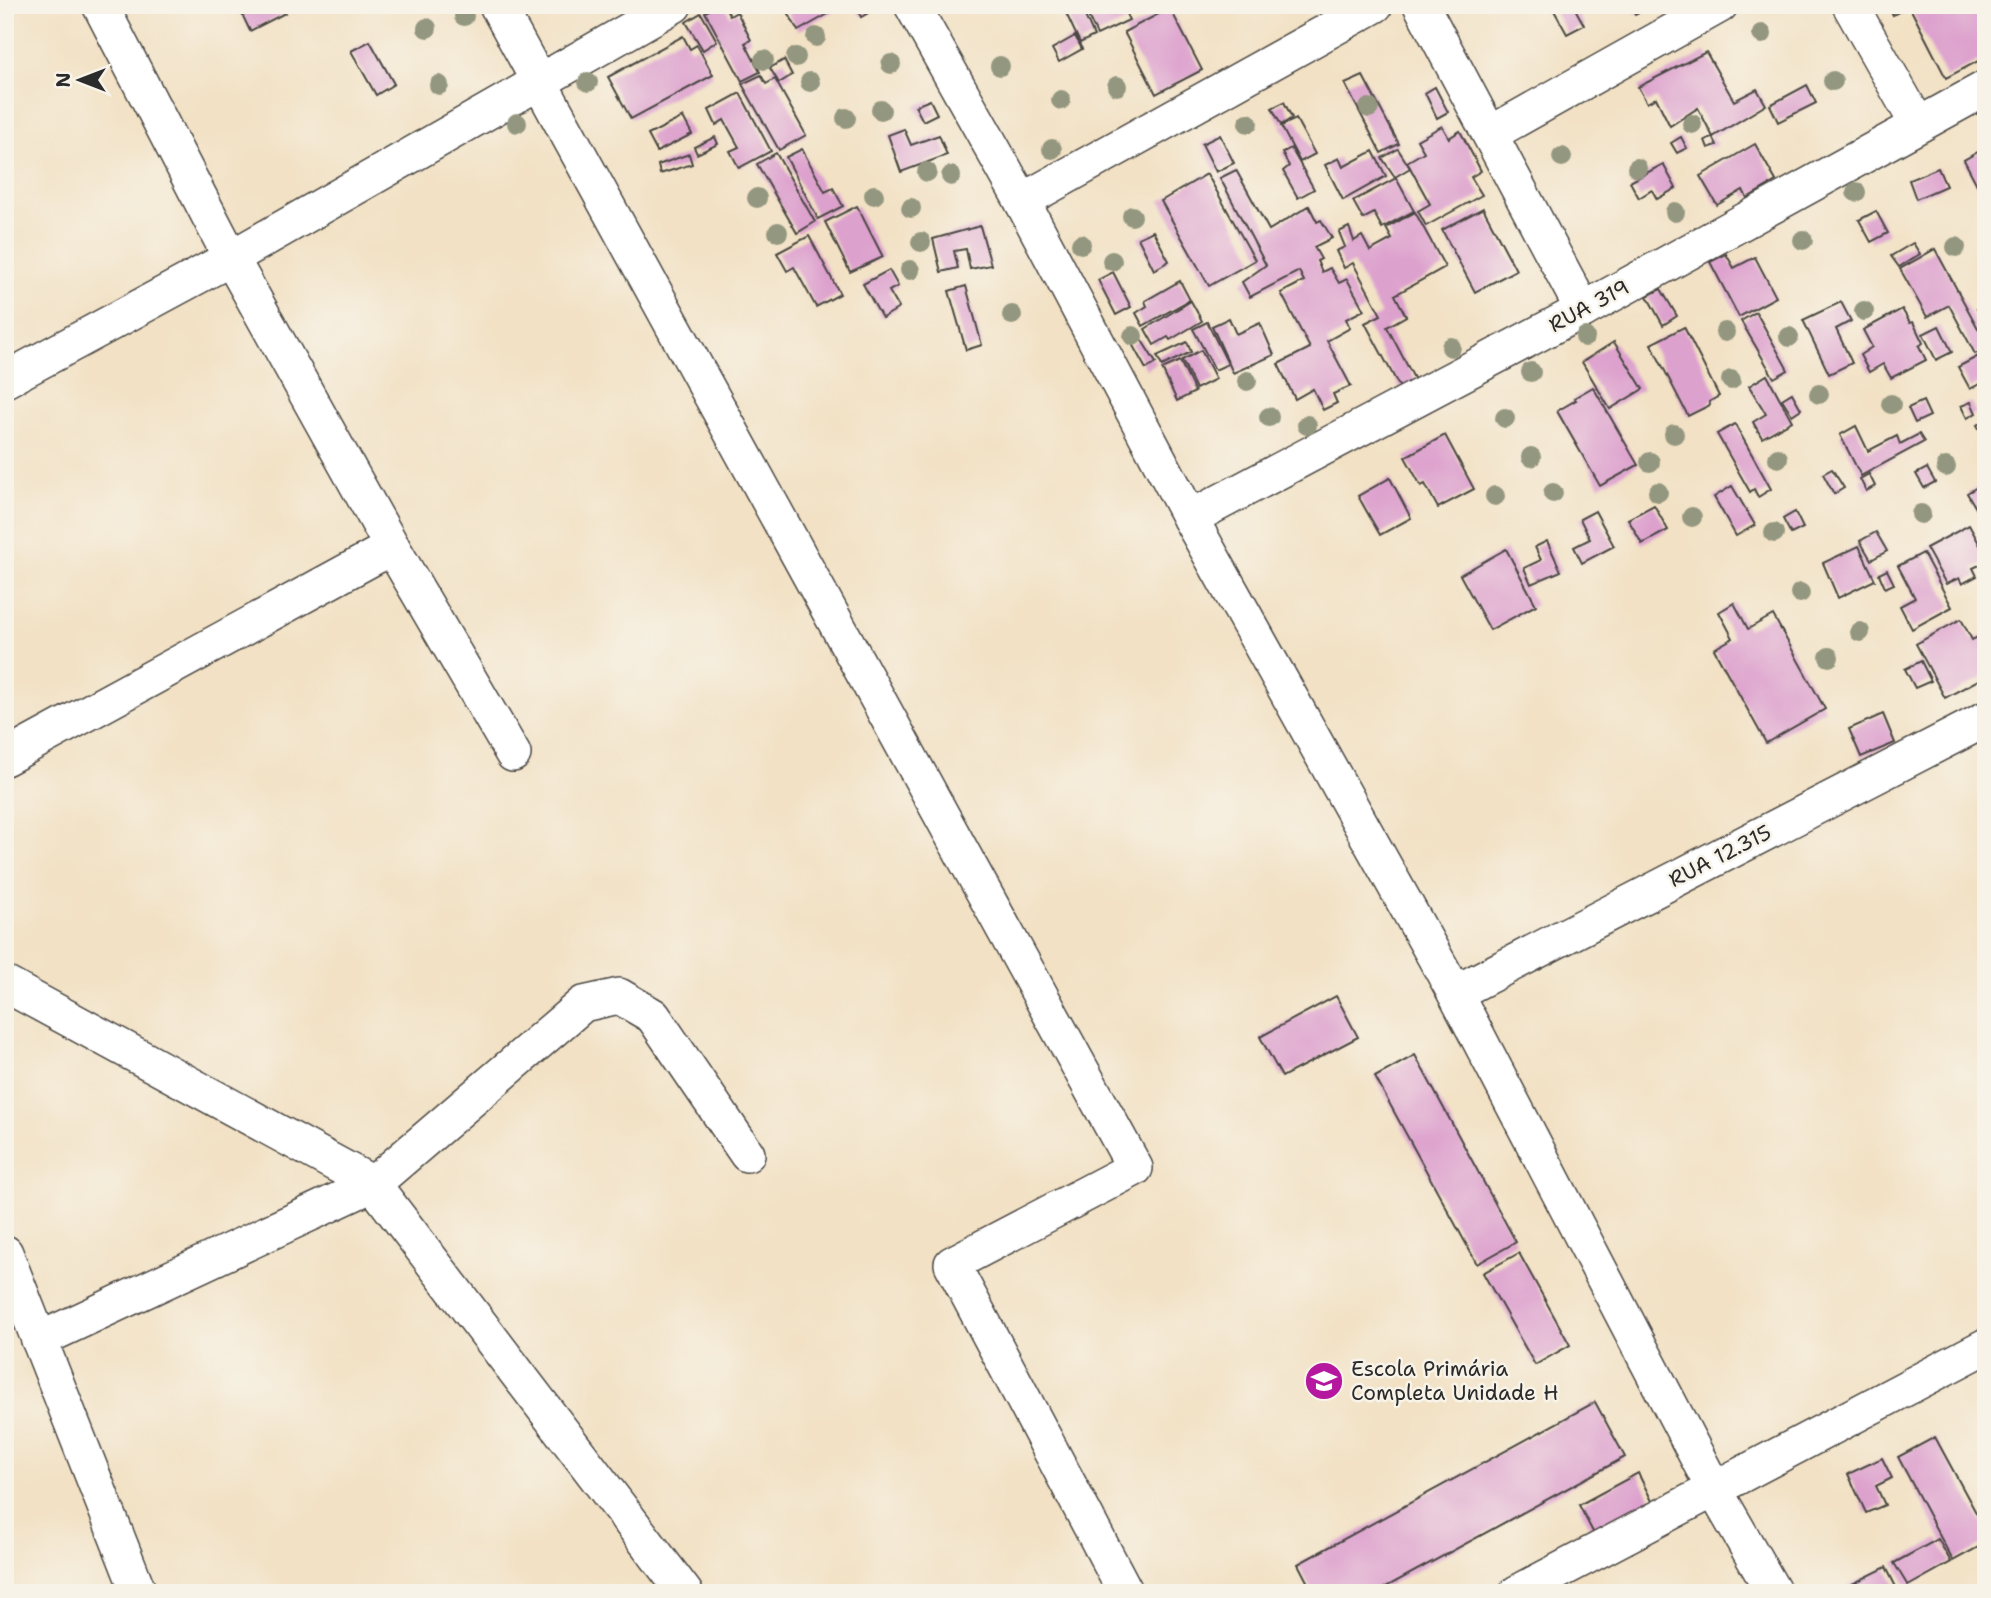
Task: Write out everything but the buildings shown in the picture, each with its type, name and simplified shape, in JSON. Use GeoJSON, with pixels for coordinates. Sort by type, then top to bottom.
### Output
{"type":"FeatureCollection","features":[{"type":"Feature","properties":{"kind":"street"},"geometry":{"type":"LineString","coordinates":[[100,5],[231,258],[513,754]]}},
{"type":"Feature","properties":{"kind":"street"},"geometry":{"type":"LineString","coordinates":[[497,5],[1135,1167],[952,1264],[1126,1593]]}},
{"type":"Feature","properties":{"kind":"street"},"geometry":{"type":"LineString","coordinates":[[5,380],[231,258],[674,5]]}},
{"type":"Feature","properties":{"kind":"street"},"geometry":{"type":"LineString","coordinates":[[912,5],[1022,201],[1190,518],[1455,993],[1714,1489],[1774,1593]]}},
{"type":"Feature","properties":{"kind":"street"},"geometry":{"type":"LineString","coordinates":[[1022,201],[1375,5]]}},
{"type":"Feature","properties":{"kind":"street"},"geometry":{"type":"LineString","coordinates":[[1421,5],[1583,310]]}},
{"type":"Feature","properties":{"kind":"street"},"geometry":{"type":"LineString","coordinates":[[1490,134],[1720,5]]}},
{"type":"Feature","properties":{"kind":"street"},"geometry":{"type":"LineString","coordinates":[[1850,5],[1918,125]]}},
{"type":"Feature","properties":{"kind":"street","name":"RUA 319"},"geometry":{"type":"LineString","coordinates":[[1190,518],[1583,310],[1986,88]]}},
{"type":"Feature","properties":{"kind":"street"},"geometry":{"type":"LineString","coordinates":[[5,758],[393,547]]}},
{"type":"Feature","properties":{"kind":"street","name":"RUA 12.315"},"geometry":{"type":"LineString","coordinates":[[1455,993],[1986,719]]}},
{"type":"Feature","properties":{"kind":"street"},"geometry":{"type":"LineString","coordinates":[[5,984],[373,1184],[685,1593]]}},
{"type":"Feature","properties":{"kind":"street"},"geometry":{"type":"LineString","coordinates":[[39,1340],[373,1184],[583,1004],[619,996],[653,1016],[747,1154]]}},
{"type":"Feature","properties":{"kind":"street"},"geometry":{"type":"LineString","coordinates":[[5,1253],[139,1593]]}},
{"type":"Feature","properties":{"kind":"street"},"geometry":{"type":"LineString","coordinates":[[1517,1593],[1986,1346]]}},
{"type":"Feature","properties":{"kind":"place","name":"Escola Primária Completa Unidade H"},"geometry":{"type":"Point","coordinates":[1324,1381]}}]}
